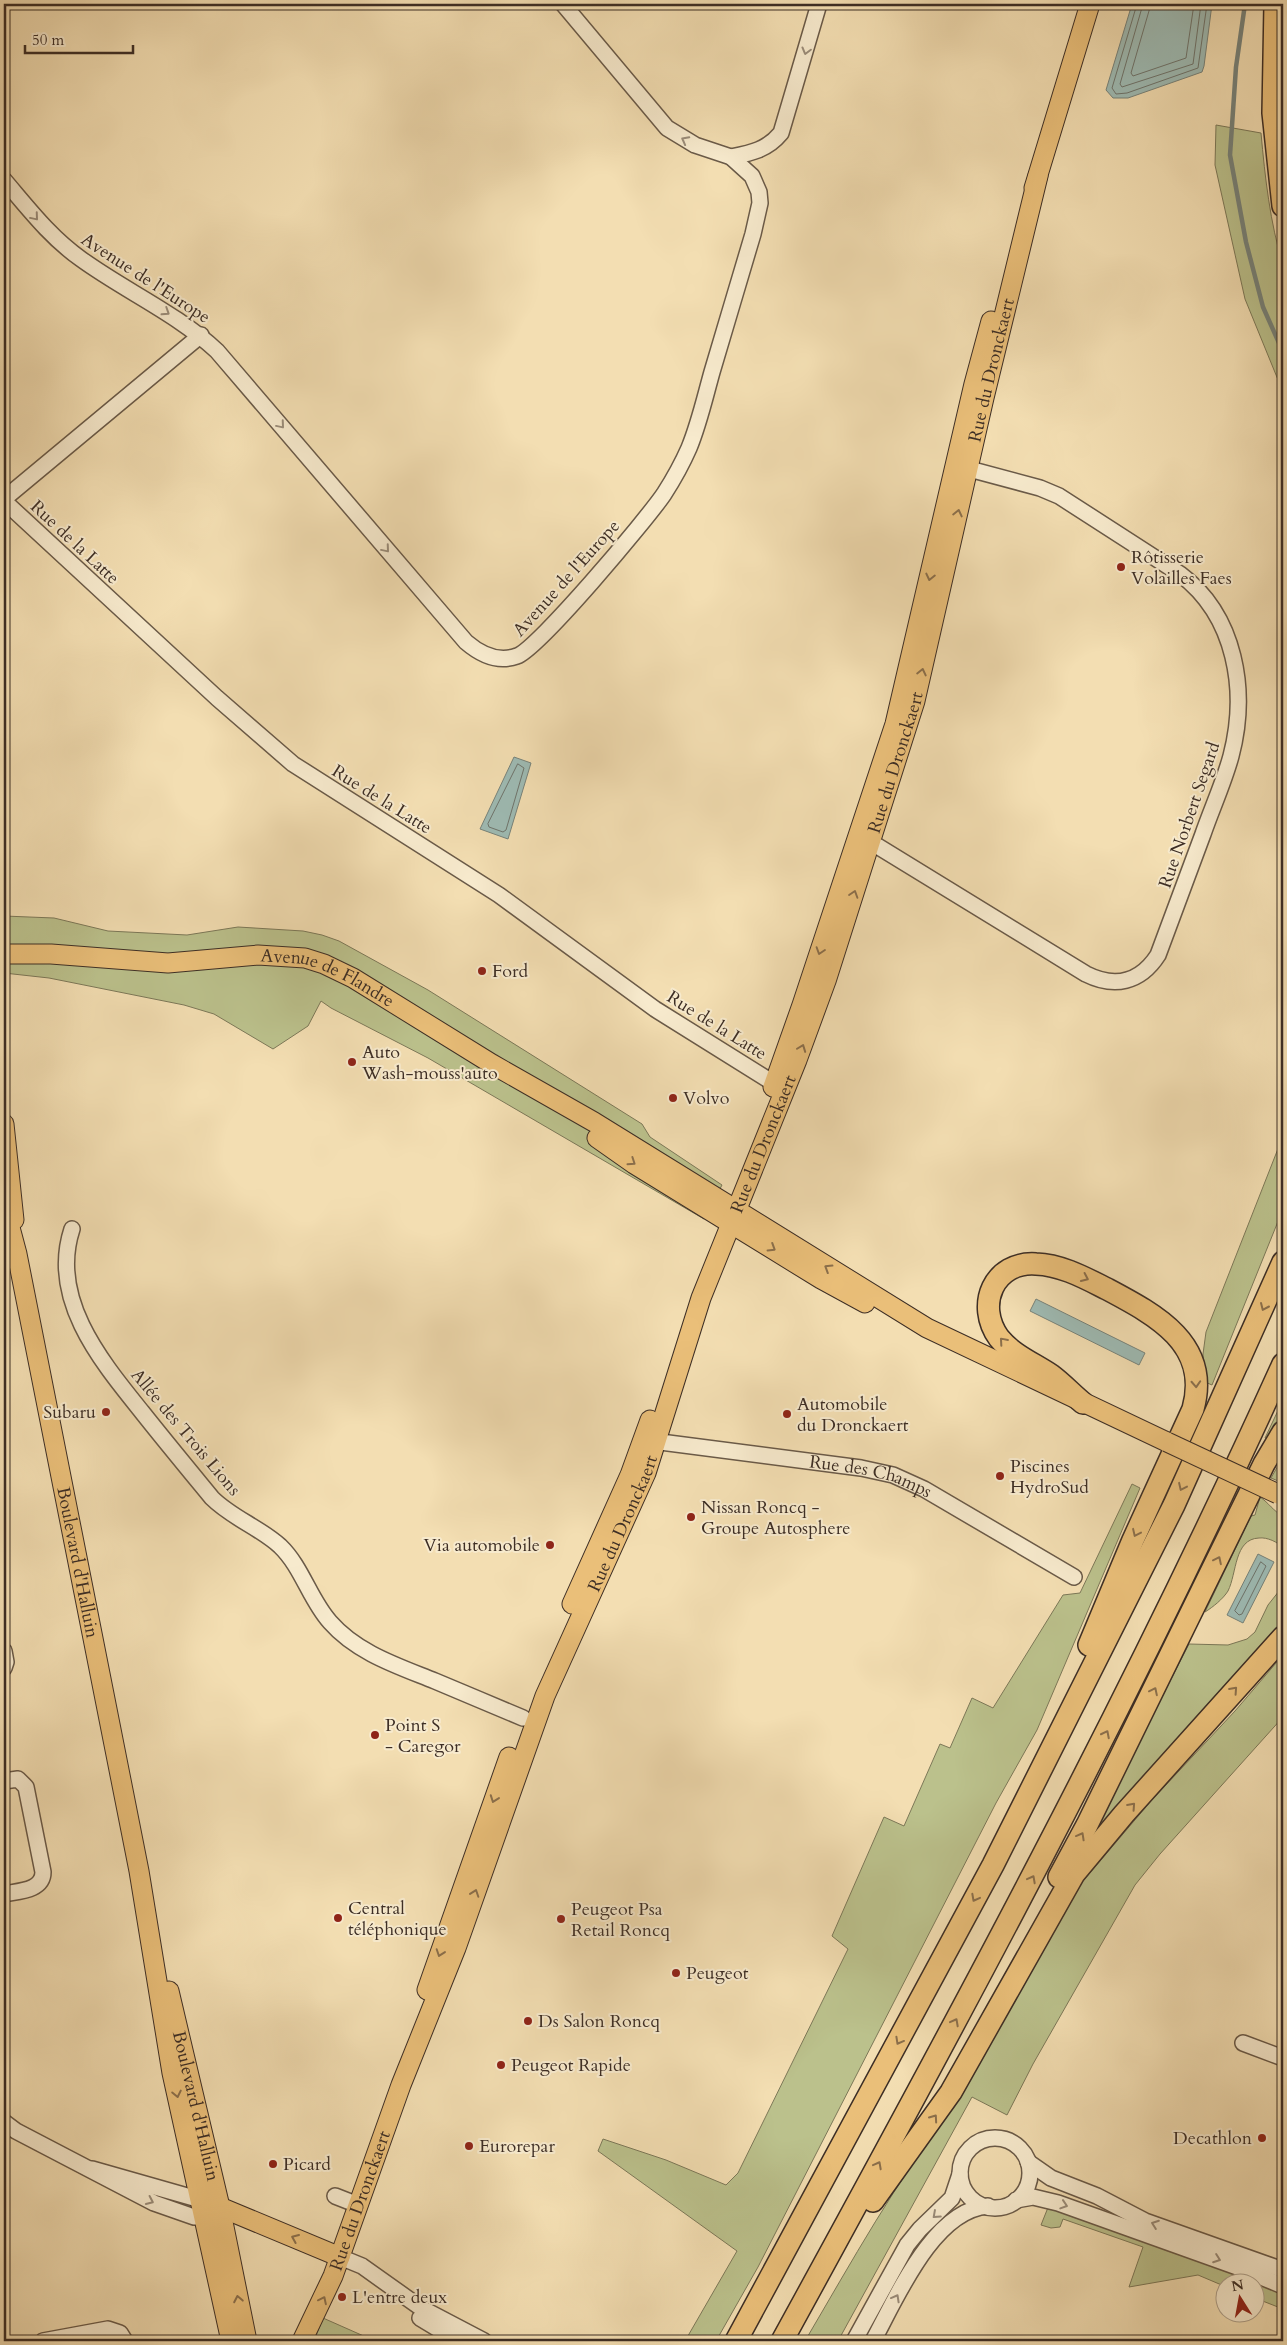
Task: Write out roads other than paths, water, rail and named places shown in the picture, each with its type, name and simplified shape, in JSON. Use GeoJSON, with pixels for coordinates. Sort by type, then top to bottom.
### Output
{"type":"FeatureCollection","features":[{"type":"Feature","properties":{"kind":"highway"},"geometry":{"type":"LineString","coordinates":[[1275,4],[1273,113],[1283,206]]}},
{"type":"Feature","properties":{"kind":"highway"},"geometry":{"type":"LineString","coordinates":[[736,2341],[993,1865],[1174,1505],[1283,1262]]}},
{"type":"Feature","properties":{"kind":"highway"},"geometry":{"type":"LineString","coordinates":[[993,1865],[1020,1789],[1070,1687],[1132,1540],[1193,1409],[1196,1392],[1195,1370],[1184,1343],[1169,1328],[1140,1306],[1083,1277],[1064,1270],[1035,1263],[1023,1264],[1013,1268],[991,1288],[987,1299],[994,1329],[1008,1348],[1052,1376],[1083,1403]]}},
{"type":"Feature","properties":{"kind":"highway"},"geometry":{"type":"LineString","coordinates":[[782,2341],[980,1976],[1106,1734],[1182,1581],[1283,1364]]}},
{"type":"Feature","properties":{"kind":"highway"},"geometry":{"type":"LineString","coordinates":[[1016,1975],[1049,1897],[1087,1825],[1268,1457],[1283,1432]]}},
{"type":"Feature","properties":{"kind":"highway"},"geometry":{"type":"LineString","coordinates":[[813,2285],[849,2238],[894,2169],[937,2114],[1074,1874],[1131,1806],[1283,1637]]}},
{"type":"Feature","properties":{"kind":"main road","name":"Rue du Dronckaert"},"geometry":{"type":"LineString","coordinates":[[302,2341],[328,2289],[401,2085],[456,1948],[545,1696],[641,1486],[650,1440],[687,1305],[803,1045],[864,839],[902,695],[961,467],[982,354],[1090,4]]}},
{"type":"Feature","properties":{"kind":"main road","name":"Rue du Dronckaert"},"geometry":{"type":"LineString","coordinates":[[729,1213],[864,839]]}},
{"type":"Feature","properties":{"kind":"main road","name":"Avenue de Flandre"},"geometry":{"type":"LineString","coordinates":[[4,943],[54,943],[143,961]]}},
{"type":"Feature","properties":{"kind":"main road","name":"Avenue de Flandre"},"geometry":{"type":"LineString","coordinates":[[4,954],[52,954],[180,963],[258,955],[297,957],[315,961],[353,978],[492,1064],[594,1122],[729,1213]]}},
{"type":"Feature","properties":{"kind":"main road","name":"Boulevard d'Halluin"},"geometry":{"type":"LineString","coordinates":[[4,1124],[17,1254]]}},
{"type":"Feature","properties":{"kind":"main road","name":"Boulevard d'Halluin"},"geometry":{"type":"LineString","coordinates":[[4,1206],[17,1254],[139,1871],[167,2047],[209,2208],[247,2341]]}},
{"type":"Feature","properties":{"kind":"main road"},"geometry":{"type":"LineString","coordinates":[[729,1213],[837,1289],[886,1314],[945,1338],[1281,1495]]}},
{"type":"Feature","properties":{"kind":"main road","name":"Rue du Dronckaert"},"geometry":{"type":"LineString","coordinates":[[401,2085],[428,1987],[523,1718],[617,1505],[650,1440]]}},
{"type":"Feature","properties":{"kind":"main road"},"geometry":{"type":"LineString","coordinates":[[209,2208],[340,2257]]}},
{"type":"Feature","properties":{"kind":"main road","name":"Boulevard d'Halluin"},"geometry":{"type":"LineString","coordinates":[[209,2208],[232,2341]]}},
{"type":"Feature","properties":{"kind":"street"},"geometry":{"type":"LineString","coordinates":[[563,4],[667,128],[695,145],[731,157],[762,149],[781,133],[819,4]]}},
{"type":"Feature","properties":{"kind":"street","name":"Avenue de l'Europe"},"geometry":{"type":"LineString","coordinates":[[4,180],[43,226],[70,251],[201,335],[224,359],[459,635],[474,648],[491,657],[501,658],[519,656],[528,650],[549,629],[655,506],[689,448],[753,234],[760,203],[759,192],[752,176],[731,157]]}},
{"type":"Feature","properties":{"kind":"street"},"geometry":{"type":"LineString","coordinates":[[4,500],[201,335]]}},
{"type":"Feature","properties":{"kind":"street","name":"Rue Norbert Segard"},"geometry":{"type":"LineString","coordinates":[[864,839],[1086,974],[1104,982],[1120,981],[1137,976],[1158,955],[1231,755],[1238,712],[1238,686],[1234,658],[1221,622],[1198,589],[1180,574],[1059,496],[1040,488],[961,467]]}},
{"type":"Feature","properties":{"kind":"street","name":"Rue de la Latte"},"geometry":{"type":"LineString","coordinates":[[4,500],[210,692],[298,768],[499,895],[655,1009],[775,1084]]}},
{"type":"Feature","properties":{"kind":"street","name":"Allée des Trois Lions"},"geometry":{"type":"LineString","coordinates":[[72,1229],[66,1257],[67,1279],[74,1306],[86,1336],[106,1367],[212,1498],[223,1508],[267,1535],[282,1548],[294,1563],[317,1605],[344,1637],[382,1659],[523,1718]]}},
{"type":"Feature","properties":{"kind":"street","name":"Rue des Champs"},"geometry":{"type":"LineString","coordinates":[[650,1440],[861,1468],[892,1475],[924,1489],[1074,1577]]}},
{"type":"Feature","properties":{"kind":"street"},"geometry":{"type":"LineString","coordinates":[[4,1651],[6,1662],[4,1668]]}},
{"type":"Feature","properties":{"kind":"street"},"geometry":{"type":"LineString","coordinates":[[4,1781],[18,1779],[26,1787],[43,1877],[37,1886],[4,1894]]}},
{"type":"Feature","properties":{"kind":"street"},"geometry":{"type":"LineString","coordinates":[[1243,2043],[1283,2058]]}},
{"type":"Feature","properties":{"kind":"street"},"geometry":{"type":"LineString","coordinates":[[4,2122],[16,2131],[92,2169],[209,2208]]}},
{"type":"Feature","properties":{"kind":"street"},"geometry":{"type":"LineString","coordinates":[[854,2341],[907,2245],[920,2229],[952,2198],[962,2162],[967,2152],[978,2142],[989,2138],[1000,2138],[1011,2142],[1020,2149],[1028,2162],[1030,2173],[1028,2184],[1016,2200]]}},
{"type":"Feature","properties":{"kind":"street"},"geometry":{"type":"LineString","coordinates":[[1028,2162],[1051,2178],[1096,2196],[1146,2220],[1283,2270]]}},
{"type":"Feature","properties":{"kind":"street"},"geometry":{"type":"LineString","coordinates":[[960,2174],[962,2185],[968,2195],[977,2202],[988,2206]]}},
{"type":"Feature","properties":{"kind":"street"},"geometry":{"type":"LineString","coordinates":[[334,2196],[358,2205]]}},
{"type":"Feature","properties":{"kind":"street"},"geometry":{"type":"LineString","coordinates":[[873,2341],[916,2263],[928,2246],[965,2212],[973,2208],[1006,2205],[1016,2200],[1033,2197],[1058,2203],[1237,2267],[1283,2286]]}},
{"type":"Feature","properties":{"kind":"street"},"geometry":{"type":"LineString","coordinates":[[340,2257],[349,2269],[380,2292],[458,2341]]}},
{"type":"Feature","properties":{"kind":"street"},"geometry":{"type":"LineString","coordinates":[[340,2257],[362,2266],[421,2308],[484,2341]]}},
{"type":"Feature","properties":{"kind":"street"},"geometry":{"type":"LineString","coordinates":[[43,2341],[108,2329],[120,2333],[125,2341]]}},
{"type":"Feature","properties":{"kind":"water"},"geometry":{"type":"Polygon","coordinates":[[[1132,4],[1212,4],[1202,72],[1128,98],[1113,98],[1106,90],[1132,4]]]}},
{"type":"Feature","properties":{"kind":"water"},"geometry":{"type":"Polygon","coordinates":[[[514,757],[531,763],[508,839],[480,829],[514,757]]]}},
{"type":"Feature","properties":{"kind":"water"},"geometry":{"type":"Polygon","coordinates":[[[1036,1299],[1145,1353],[1139,1365],[1030,1311],[1036,1299]]]}},
{"type":"Feature","properties":{"kind":"water"},"geometry":{"type":"Polygon","coordinates":[[[1258,1554],[1274,1562],[1243,1623],[1227,1615],[1258,1554]]]}},
{"type":"Feature","properties":{"kind":"waterway"},"geometry":{"type":"LineString","coordinates":[[1245,4],[1236,67],[1230,155],[1246,242],[1263,307],[1283,352]]}},
{"type":"Feature","properties":{"kind":"place","name":"Rôtisserie Volailles Faes"},"geometry":{"type":"Point","coordinates":[1121,567]}},
{"type":"Feature","properties":{"kind":"place","name":"Ford"},"geometry":{"type":"Point","coordinates":[482,971]}},
{"type":"Feature","properties":{"kind":"place","name":"Auto Wash-mouss'auto"},"geometry":{"type":"Point","coordinates":[352,1062]}},
{"type":"Feature","properties":{"kind":"place","name":"Volvo"},"geometry":{"type":"Point","coordinates":[673,1098]}},
{"type":"Feature","properties":{"kind":"place","name":"Subaru"},"geometry":{"type":"Point","coordinates":[106,1412]}},
{"type":"Feature","properties":{"kind":"place","name":"Automobile du Dronckaert"},"geometry":{"type":"Point","coordinates":[787,1414]}},
{"type":"Feature","properties":{"kind":"place","name":"Piscines HydroSud"},"geometry":{"type":"Point","coordinates":[1000,1476]}},
{"type":"Feature","properties":{"kind":"place","name":"Nissan Roncq - Groupe Autosphere"},"geometry":{"type":"Point","coordinates":[691,1517]}},
{"type":"Feature","properties":{"kind":"place","name":"Via automobile"},"geometry":{"type":"Point","coordinates":[550,1545]}},
{"type":"Feature","properties":{"kind":"place","name":"Point S - Caregor"},"geometry":{"type":"Point","coordinates":[375,1735]}},
{"type":"Feature","properties":{"kind":"place","name":"Central téléphonique"},"geometry":{"type":"Point","coordinates":[338,1918]}},
{"type":"Feature","properties":{"kind":"place","name":"Peugeot Psa Retail Roncq"},"geometry":{"type":"Point","coordinates":[561,1919]}},
{"type":"Feature","properties":{"kind":"place","name":"Peugeot"},"geometry":{"type":"Point","coordinates":[676,1973]}},
{"type":"Feature","properties":{"kind":"place","name":"Ds Salon Roncq"},"geometry":{"type":"Point","coordinates":[528,2021]}},
{"type":"Feature","properties":{"kind":"place","name":"Peugeot Rapide"},"geometry":{"type":"Point","coordinates":[501,2065]}},
{"type":"Feature","properties":{"kind":"place","name":"Decathlon"},"geometry":{"type":"Point","coordinates":[1262,2138]}},
{"type":"Feature","properties":{"kind":"place","name":"Eurorepar"},"geometry":{"type":"Point","coordinates":[469,2146]}},
{"type":"Feature","properties":{"kind":"place","name":"Picard"},"geometry":{"type":"Point","coordinates":[273,2164]}},
{"type":"Feature","properties":{"kind":"place","name":"L'entre deux"},"geometry":{"type":"Point","coordinates":[342,2297]}}]}
